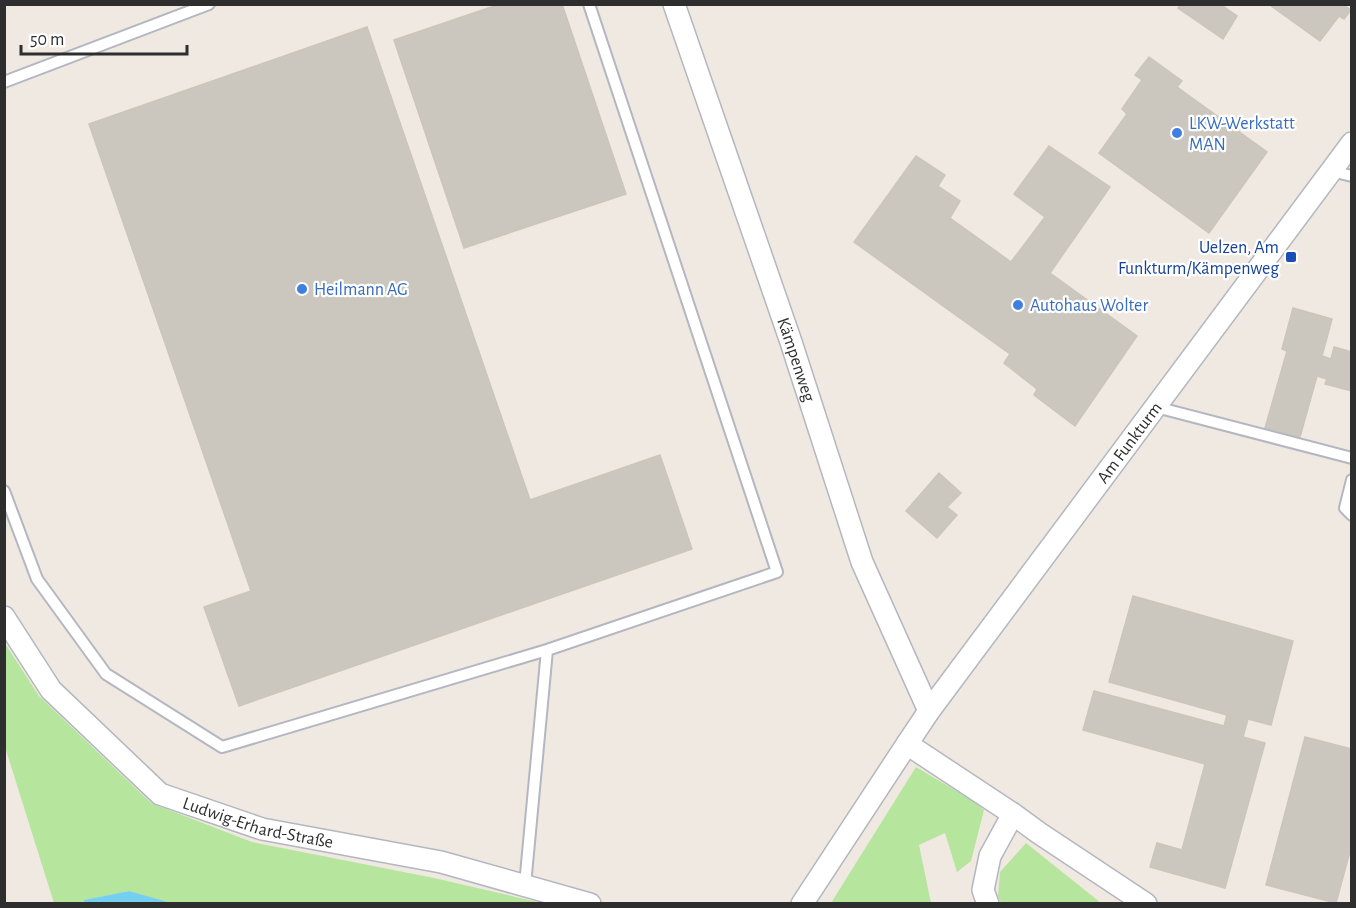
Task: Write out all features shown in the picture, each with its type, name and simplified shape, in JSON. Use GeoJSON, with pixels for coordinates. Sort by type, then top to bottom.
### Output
{"type":"FeatureCollection","features":[{"type":"Feature","properties":{"kind":"street","name":"Kämpenweg"},"geometry":{"type":"LineString","coordinates":[[674,4],[791,342],[862,562],[929,711]]}},
{"type":"Feature","properties":{"kind":"street","name":"Am Funkturm"},"geometry":{"type":"LineString","coordinates":[[907,744],[929,711],[1352,143]]}},
{"type":"Feature","properties":{"kind":"street","name":"Ludwig-Erhard-Straße"},"geometry":{"type":"LineString","coordinates":[[4,617],[51,690],[160,794],[262,829],[441,862],[590,903]]}},
{"type":"Feature","properties":{"kind":"street"},"geometry":{"type":"LineString","coordinates":[[802,903],[907,744],[1146,903]]}},
{"type":"Feature","properties":{"kind":"street"},"geometry":{"type":"LineString","coordinates":[[988,903],[983,890],[990,856],[1013,814]]}},
{"type":"Feature","properties":{"kind":"lane"},"geometry":{"type":"LineString","coordinates":[[4,82],[209,4]]}},
{"type":"Feature","properties":{"kind":"lane"},"geometry":{"type":"LineString","coordinates":[[4,491],[37,579],[106,674],[222,747],[547,650],[777,572],[589,4]]}},
{"type":"Feature","properties":{"kind":"lane"},"geometry":{"type":"LineString","coordinates":[[1331,171],[1352,176]]}},
{"type":"Feature","properties":{"kind":"lane"},"geometry":{"type":"LineString","coordinates":[[1156,407],[1352,458]]}},
{"type":"Feature","properties":{"kind":"lane"},"geometry":{"type":"LineString","coordinates":[[1352,480],[1345,508],[1352,515]]}},
{"type":"Feature","properties":{"kind":"lane"},"geometry":{"type":"LineString","coordinates":[[525,885],[547,650]]}},
{"type":"Feature","properties":{"kind":"green space"},"geometry":{"type":"Polygon","coordinates":[[[4,642],[39,696],[151,803],[252,842],[434,878],[542,903],[171,904],[129,891],[85,900],[84,903],[54,903],[5,747],[4,642]]]}},
{"type":"Feature","properties":{"kind":"green space"},"geometry":{"type":"Polygon","coordinates":[[[916,767],[984,810],[971,861],[957,872],[945,833],[919,845],[931,903],[831,903],[916,767]]]}},
{"type":"Feature","properties":{"kind":"green space"},"geometry":{"type":"Polygon","coordinates":[[[1026,843],[1101,903],[1001,903],[998,896],[1000,872],[1026,843]]]}},
{"type":"Feature","properties":{"kind":"water"},"geometry":{"type":"Polygon","coordinates":[[[129,891],[171,903],[84,903],[84,900],[129,891]]]}},
{"type":"Feature","properties":{"kind":"building"},"geometry":{"type":"Polygon","coordinates":[[[500,4],[562,4],[626,194],[464,248],[394,40],[500,4]]]}},
{"type":"Feature","properties":{"kind":"building"},"geometry":{"type":"Polygon","coordinates":[[[1181,4],[1220,4],[1237,16],[1223,39],[1178,8],[1181,4]]]}},
{"type":"Feature","properties":{"kind":"building"},"geometry":{"type":"Polygon","coordinates":[[[1346,4],[1345,6],[1351,10],[1344,19],[1339,16],[1320,41],[1270,5],[1346,4]]]}},
{"type":"Feature","properties":{"kind":"building","name":"Heilmann AG"},"geometry":{"type":"Polygon","coordinates":[[[367,27],[530,500],[660,455],[692,549],[239,706],[204,607],[251,591],[89,124],[367,27]]]}},
{"type":"Feature","properties":{"kind":"building","name":"LKW-Werkstatt MAN"},"geometry":{"type":"Polygon","coordinates":[[[1149,57],[1182,81],[1177,87],[1267,152],[1209,233],[1099,153],[1127,114],[1122,109],[1142,80],[1135,75],[1149,57]]]}},
{"type":"Feature","properties":{"kind":"building","name":"Autohaus Wolter"},"geometry":{"type":"Polygon","coordinates":[[[1049,146],[1110,187],[1050,273],[1137,336],[1075,426],[1034,395],[1037,389],[1004,363],[1010,354],[854,242],[916,156],[945,175],[938,186],[960,201],[950,218],[1011,262],[1045,217],[1014,194],[1049,146]]]}},
{"type":"Feature","properties":{"kind":"building"},"geometry":{"type":"Polygon","coordinates":[[[1293,308],[1332,319],[1322,356],[1331,359],[1334,347],[1352,352],[1352,391],[1325,384],[1327,379],[1317,376],[1300,437],[1265,428],[1287,351],[1282,349],[1293,308]]]}},
{"type":"Feature","properties":{"kind":"building"},"geometry":{"type":"Polygon","coordinates":[[[939,473],[961,493],[947,507],[957,515],[937,538],[906,511],[939,473]]]}},
{"type":"Feature","properties":{"kind":"building"},"geometry":{"type":"Polygon","coordinates":[[[1133,596],[1293,641],[1271,725],[1248,719],[1243,737],[1265,743],[1225,888],[1150,867],[1157,843],[1182,850],[1205,764],[1083,730],[1094,691],[1224,726],[1227,715],[1109,682],[1133,596]]]}},
{"type":"Feature","properties":{"kind":"building"},"geometry":{"type":"Polygon","coordinates":[[[1305,737],[1352,749],[1352,844],[1336,903],[1266,885],[1305,737]]]}},
{"type":"Feature","properties":{"kind":"place","name":"LKW-Werkstatt MAN"},"geometry":{"type":"Point","coordinates":[1177,133]}},
{"type":"Feature","properties":{"kind":"place","name":"Uelzen, Am Funkturm/Kämpenweg"},"geometry":{"type":"Point","coordinates":[1291,257]}},
{"type":"Feature","properties":{"kind":"place","name":"Heilmann AG"},"geometry":{"type":"Point","coordinates":[302,289]}},
{"type":"Feature","properties":{"kind":"place","name":"Autohaus Wolter"},"geometry":{"type":"Point","coordinates":[1018,305]}}]}
